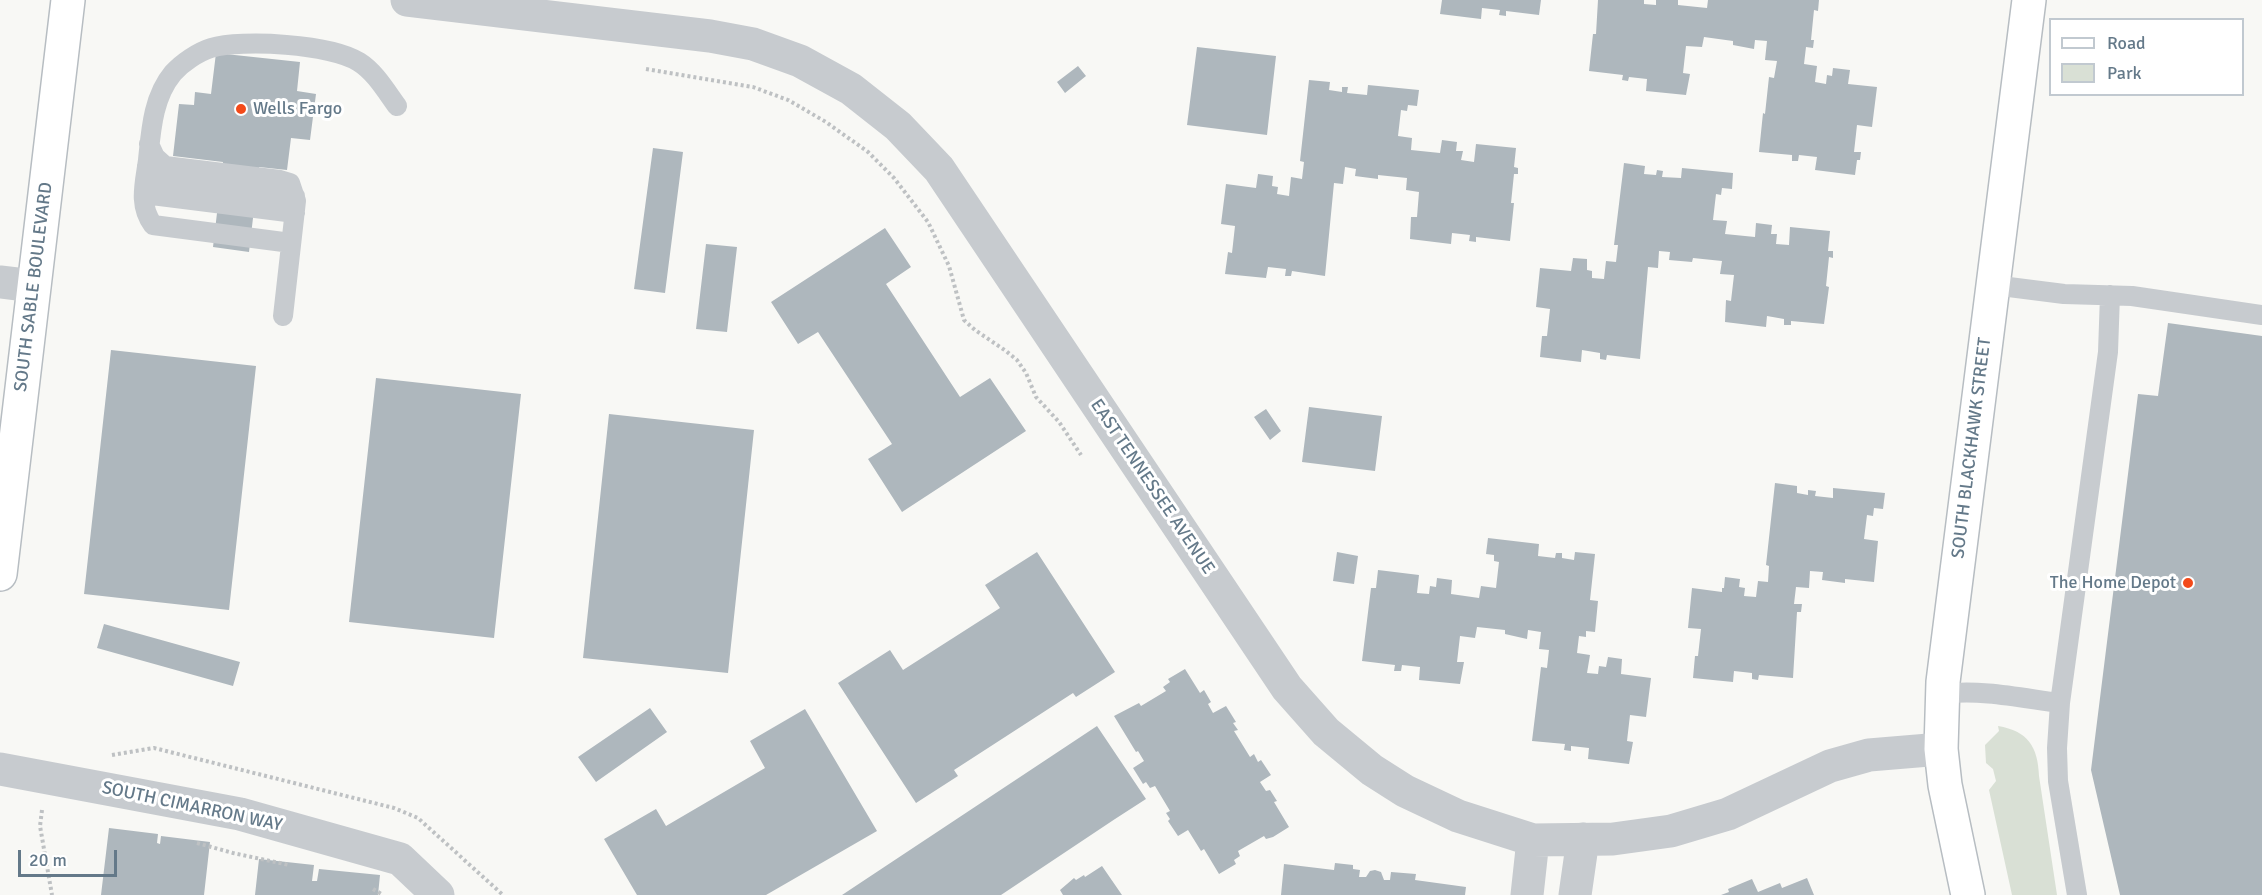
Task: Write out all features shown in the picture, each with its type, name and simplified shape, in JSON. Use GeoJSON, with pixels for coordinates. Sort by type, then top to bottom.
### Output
{"type":"FeatureCollection","features":[{"type":"Feature","properties":{"kind":"street","name":"SOUTH SABLE BOULEVARD"},"geometry":{"type":"LineString","coordinates":[[0,574],[68,0]]}},
{"type":"Feature","properties":{"kind":"street","name":"EAST TENNESSEE AVENUE"},"geometry":{"type":"LineString","coordinates":[[406,0],[710,36],[753,44],[800,60],[851,89],[898,126],[939,169],[1287,688],[1326,732],[1372,770],[1405,791],[1458,816],[1533,840],[1613,839],[1671,831],[1728,814],[1830,766],[1869,755],[1941,749]]}},
{"type":"Feature","properties":{"kind":"street","name":"SOUTH BLACKHAWK STREET"},"geometry":{"type":"LineString","coordinates":[[1968,895],[1945,785],[1941,749],[1942,694],[2029,0]]}},
{"type":"Feature","properties":{"kind":"street"},"geometry":{"type":"LineString","coordinates":[[0,282],[34,286]]}},
{"type":"Feature","properties":{"kind":"street","name":"SOUTH CIMARRON WAY"},"geometry":{"type":"LineString","coordinates":[[0,769],[240,814],[366,850],[400,860],[438,895]]}},
{"type":"Feature","properties":{"kind":"street"},"geometry":{"type":"LineString","coordinates":[[1575,895],[1583,839]]}},
{"type":"Feature","properties":{"kind":"street"},"geometry":{"type":"LineString","coordinates":[[1527,895],[1533,840]]}},
{"type":"Feature","properties":{"kind":"lane"},"geometry":{"type":"LineString","coordinates":[[294,219],[153,225],[144,201],[149,144],[157,102],[173,73],[208,49],[223,45],[247,43],[324,49],[358,61],[372,72],[397,106]]}},
{"type":"Feature","properties":{"kind":"lane"},"geometry":{"type":"LineString","coordinates":[[149,144],[155,157],[165,166],[290,183],[294,219],[283,316]]}},
{"type":"Feature","properties":{"kind":"lane"},"geometry":{"type":"LineString","coordinates":[[147,166],[153,175],[163,180],[294,219]]}},
{"type":"Feature","properties":{"kind":"lane"},"geometry":{"type":"LineString","coordinates":[[144,201],[294,219]]}},
{"type":"Feature","properties":{"kind":"lane"},"geometry":{"type":"LineString","coordinates":[[1993,285],[2064,294],[2110,295],[2187,303],[2262,315]]}},
{"type":"Feature","properties":{"kind":"lane"},"geometry":{"type":"LineString","coordinates":[[2077,895],[2058,782],[2057,748],[2060,703],[2108,352],[2110,295]]}},
{"type":"Feature","properties":{"kind":"lane"},"geometry":{"type":"LineString","coordinates":[[1942,694],[1986,693],[2060,703]]}},
{"type":"Feature","properties":{"kind":"path"},"geometry":{"type":"LineString","coordinates":[[646,69],[753,87],[788,100],[826,122],[868,152],[894,178],[928,222],[949,266],[964,320],[1017,360],[1026,373],[1036,397],[1059,422],[1081,455]]}},
{"type":"Feature","properties":{"kind":"path"},"geometry":{"type":"LineString","coordinates":[[110,755],[154,748],[394,808],[418,818],[503,895]]}},
{"type":"Feature","properties":{"kind":"path"},"geometry":{"type":"LineString","coordinates":[[46,805],[41,813],[40,826],[52,895]]}},
{"type":"Feature","properties":{"kind":"path"},"geometry":{"type":"LineString","coordinates":[[187,840],[291,866]]}},
{"type":"Feature","properties":{"kind":"path"},"geometry":{"type":"LineString","coordinates":[[369,886],[383,895]]}},
{"type":"Feature","properties":{"kind":"green space"},"geometry":{"type":"Polygon","coordinates":[[[1998,726],[2024,736],[2036,757],[2057,895],[2012,895],[1989,790],[1996,781],[1993,769],[1986,763],[1985,745],[1999,731],[1998,726]]]}},
{"type":"Feature","properties":{"kind":"building"},"geometry":{"type":"Polygon","coordinates":[[[1442,0],[1541,0],[1539,15],[1506,11],[1506,16],[1499,15],[1500,10],[1482,8],[1481,19],[1440,14],[1442,0]]]}},
{"type":"Feature","properties":{"kind":"building"},"geometry":{"type":"Polygon","coordinates":[[[1598,0],[1644,0],[1644,4],[1656,5],[1656,0],[1678,0],[1678,5],[1707,8],[1708,0],[1819,0],[1818,11],[1814,10],[1811,40],[1814,40],[1813,48],[1806,47],[1804,64],[1817,66],[1815,82],[1826,84],[1827,75],[1832,76],[1833,68],[1850,70],[1848,84],[1877,87],[1872,127],[1857,125],[1854,152],[1861,152],[1860,160],[1857,160],[1855,175],[1815,170],[1817,157],[1799,155],[1798,161],[1792,161],[1792,155],[1759,152],[1769,77],[1774,78],[1777,61],[1765,60],[1767,41],[1755,40],[1754,49],[1733,45],[1733,41],[1704,37],[1702,47],[1686,46],[1683,73],[1690,74],[1686,95],[1646,91],[1647,79],[1629,77],[1628,81],[1622,80],[1623,75],[1589,71],[1593,34],[1596,34],[1598,0]]]}},
{"type":"Feature","properties":{"kind":"building"},"geometry":{"type":"Polygon","coordinates":[[[1197,47],[1276,56],[1267,135],[1187,125],[1197,47]]]}},
{"type":"Feature","properties":{"kind":"building"},"geometry":{"type":"Polygon","coordinates":[[[216,53],[300,62],[297,91],[316,94],[310,140],[291,138],[287,170],[259,167],[249,252],[213,247],[223,162],[173,156],[179,104],[194,105],[195,92],[211,94],[216,53]]]}},
{"type":"Feature","properties":{"kind":"building"},"geometry":{"type":"Polygon","coordinates":[[[1078,66],[1086,76],[1065,93],[1057,82],[1078,66]]]}},
{"type":"Feature","properties":{"kind":"building"},"geometry":{"type":"Polygon","coordinates":[[[1309,80],[1330,82],[1329,90],[1342,92],[1342,87],[1348,87],[1347,93],[1367,95],[1368,85],[1419,90],[1417,106],[1408,105],[1407,111],[1401,110],[1398,136],[1412,138],[1411,150],[1440,153],[1442,140],[1457,142],[1456,151],[1463,151],[1461,160],[1474,162],[1476,144],[1516,148],[1514,167],[1518,168],[1518,174],[1514,174],[1510,241],[1476,237],[1476,242],[1469,241],[1470,235],[1452,233],[1451,244],[1410,239],[1411,217],[1417,217],[1419,192],[1406,190],[1407,178],[1378,175],[1378,179],[1355,176],[1356,169],[1345,167],[1343,184],[1334,183],[1325,276],[1292,271],[1291,276],[1285,276],[1286,269],[1268,267],[1266,278],[1225,274],[1228,252],[1232,253],[1235,226],[1221,224],[1226,184],[1256,188],[1258,174],[1273,176],[1272,186],[1278,187],[1277,194],[1289,196],[1291,177],[1302,179],[1304,162],[1300,161],[1309,80]]]}},
{"type":"Feature","properties":{"kind":"building"},"geometry":{"type":"Polygon","coordinates":[[[653,148],[683,152],[665,293],[634,289],[653,148]]]}},
{"type":"Feature","properties":{"kind":"building"},"geometry":{"type":"Polygon","coordinates":[[[1624,163],[1645,166],[1644,174],[1656,175],[1657,170],[1663,171],[1662,177],[1681,178],[1682,168],[1733,173],[1732,189],[1722,188],[1721,195],[1716,194],[1713,220],[1727,221],[1725,234],[1755,237],[1756,223],[1772,225],[1771,234],[1777,234],[1776,244],[1789,245],[1790,227],[1830,231],[1828,251],[1833,251],[1833,258],[1829,257],[1826,286],[1829,287],[1824,324],[1791,321],[1791,325],[1784,325],[1784,319],[1767,316],[1766,327],[1725,322],[1726,300],[1731,301],[1734,275],[1720,274],[1722,261],[1693,258],[1692,262],[1669,260],[1670,252],[1659,251],[1658,268],[1648,267],[1640,359],[1607,355],[1606,360],[1600,359],[1600,353],[1582,350],[1581,362],[1540,357],[1542,336],[1547,336],[1550,309],[1536,307],[1540,268],[1571,271],[1573,258],[1587,259],[1587,270],[1592,271],[1592,278],[1604,279],[1606,261],[1616,262],[1618,245],[1614,245],[1624,163]]]}},
{"type":"Feature","properties":{"kind":"building"},"geometry":{"type":"Polygon","coordinates":[[[885,228],[911,267],[886,284],[960,397],[990,378],[1026,431],[902,512],[868,459],[892,444],[818,332],[798,344],[771,302],[885,228]]]}},
{"type":"Feature","properties":{"kind":"building"},"geometry":{"type":"Polygon","coordinates":[[[706,244],[737,247],[727,332],[696,329],[706,244]]]}},
{"type":"Feature","properties":{"kind":"building","name":"The Home Depot"},"geometry":{"type":"Polygon","coordinates":[[[2168,323],[2262,336],[2262,895],[2120,895],[2091,770],[2138,394],[2158,396],[2168,323]]]}},
{"type":"Feature","properties":{"kind":"building"},"geometry":{"type":"Polygon","coordinates":[[[111,350],[256,366],[229,610],[84,594],[111,350]]]}},
{"type":"Feature","properties":{"kind":"building"},"geometry":{"type":"Polygon","coordinates":[[[376,378],[521,394],[494,638],[349,622],[376,378]]]}},
{"type":"Feature","properties":{"kind":"building"},"geometry":{"type":"Polygon","coordinates":[[[1309,407],[1382,416],[1375,471],[1302,462],[1309,407]]]}},
{"type":"Feature","properties":{"kind":"building"},"geometry":{"type":"Polygon","coordinates":[[[1266,409],[1281,431],[1270,440],[1254,417],[1266,409]]]}},
{"type":"Feature","properties":{"kind":"building"},"geometry":{"type":"Polygon","coordinates":[[[609,414],[754,430],[728,673],[583,658],[609,414]]]}},
{"type":"Feature","properties":{"kind":"building"},"geometry":{"type":"Polygon","coordinates":[[[1775,483],[1797,486],[1797,493],[1808,495],[1808,490],[1816,491],[1815,496],[1833,498],[1833,488],[1885,493],[1883,509],[1874,508],[1873,516],[1867,515],[1864,539],[1878,541],[1874,582],[1845,579],[1845,583],[1822,580],[1823,572],[1810,571],[1809,588],[1796,587],[1794,604],[1802,604],[1801,612],[1797,612],[1793,678],[1759,675],[1758,680],[1752,679],[1752,673],[1734,671],[1733,682],[1693,678],[1701,629],[1688,628],[1692,588],[1722,592],[1725,577],[1740,579],[1739,587],[1745,588],[1744,596],[1756,597],[1758,581],[1768,582],[1769,566],[1766,565],[1775,483]]]}},
{"type":"Feature","properties":{"kind":"building"},"geometry":{"type":"Polygon","coordinates":[[[1488,538],[1539,544],[1538,556],[1555,558],[1556,553],[1562,553],[1562,558],[1574,560],[1575,552],[1595,554],[1590,600],[1598,601],[1595,632],[1586,631],[1586,637],[1579,636],[1577,653],[1590,655],[1587,673],[1598,674],[1599,666],[1606,667],[1608,657],[1622,659],[1621,674],[1651,678],[1646,717],[1630,715],[1627,741],[1633,742],[1629,764],[1588,759],[1589,748],[1571,746],[1571,751],[1564,750],[1565,744],[1532,741],[1541,667],[1547,668],[1549,650],[1539,649],[1541,632],[1528,630],[1527,639],[1505,634],[1505,630],[1477,627],[1475,638],[1460,636],[1457,662],[1464,662],[1460,684],[1419,680],[1420,667],[1402,665],[1401,671],[1394,671],[1395,665],[1362,661],[1371,588],[1376,588],[1378,570],[1419,575],[1417,593],[1429,594],[1430,586],[1436,587],[1437,578],[1452,580],[1451,594],[1479,598],[1481,586],[1496,588],[1499,562],[1494,561],[1494,555],[1486,554],[1488,538]]]}},
{"type":"Feature","properties":{"kind":"building"},"geometry":{"type":"Polygon","coordinates":[[[1037,552],[1115,672],[1076,697],[1073,693],[954,770],[958,776],[916,803],[838,683],[890,650],[903,670],[1000,608],[985,585],[1037,552]]]}},
{"type":"Feature","properties":{"kind":"building"},"geometry":{"type":"Polygon","coordinates":[[[1337,552],[1358,556],[1354,584],[1333,581],[1337,552]]]}},
{"type":"Feature","properties":{"kind":"building"},"geometry":{"type":"Polygon","coordinates":[[[104,624],[240,662],[233,686],[97,648],[104,624]]]}},
{"type":"Feature","properties":{"kind":"building"},"geometry":{"type":"Polygon","coordinates":[[[1185,669],[1200,693],[1204,690],[1211,702],[1208,704],[1213,713],[1226,706],[1236,722],[1233,723],[1238,730],[1234,731],[1250,757],[1254,754],[1258,762],[1261,760],[1271,775],[1260,782],[1266,791],[1270,790],[1277,801],[1274,802],[1289,827],[1273,837],[1266,839],[1264,836],[1238,851],[1240,856],[1234,860],[1236,864],[1219,874],[1204,849],[1201,851],[1188,830],[1178,836],[1168,821],[1170,819],[1166,813],[1170,811],[1155,786],[1150,788],[1146,782],[1143,784],[1133,768],[1144,761],[1114,716],[1139,703],[1141,706],[1166,691],[1163,687],[1170,682],[1168,679],[1185,669]]]}},
{"type":"Feature","properties":{"kind":"building"},"geometry":{"type":"Polygon","coordinates":[[[650,708],[667,732],[596,782],[578,757],[650,708]]]}},
{"type":"Feature","properties":{"kind":"building"},"geometry":{"type":"Polygon","coordinates":[[[805,709],[877,831],[766,895],[637,895],[604,839],[656,809],[666,826],[765,768],[750,741],[805,709]]]}},
{"type":"Feature","properties":{"kind":"building"},"geometry":{"type":"Polygon","coordinates":[[[1097,726],[1146,799],[1001,895],[842,895],[1097,726]]]}},
{"type":"Feature","properties":{"kind":"building"},"geometry":{"type":"Polygon","coordinates":[[[109,828],[158,834],[157,843],[160,844],[161,836],[210,842],[204,895],[101,895],[109,828]]]}},
{"type":"Feature","properties":{"kind":"building"},"geometry":{"type":"Polygon","coordinates":[[[259,859],[314,865],[312,881],[317,881],[319,869],[380,875],[378,895],[255,895],[259,859]]]}},
{"type":"Feature","properties":{"kind":"building"},"geometry":{"type":"Polygon","coordinates":[[[1335,863],[1353,865],[1353,869],[1360,870],[1359,877],[1366,877],[1370,871],[1375,870],[1381,872],[1384,880],[1390,880],[1391,872],[1416,874],[1415,880],[1466,887],[1465,895],[1281,895],[1284,864],[1334,870],[1335,863]]]}},
{"type":"Feature","properties":{"kind":"building"},"geometry":{"type":"Polygon","coordinates":[[[1102,866],[1122,895],[1063,895],[1060,890],[1074,878],[1076,880],[1084,875],[1085,877],[1102,866]]]}},
{"type":"Feature","properties":{"kind":"building"},"geometry":{"type":"Polygon","coordinates":[[[1807,878],[1814,895],[1721,895],[1729,892],[1728,889],[1752,879],[1758,892],[1780,883],[1782,888],[1807,878]]]}},
{"type":"Feature","properties":{"kind":"place","name":"Wells Fargo"},"geometry":{"type":"Point","coordinates":[241,109]}},
{"type":"Feature","properties":{"kind":"place","name":"The Home Depot"},"geometry":{"type":"Point","coordinates":[2188,583]}}]}
